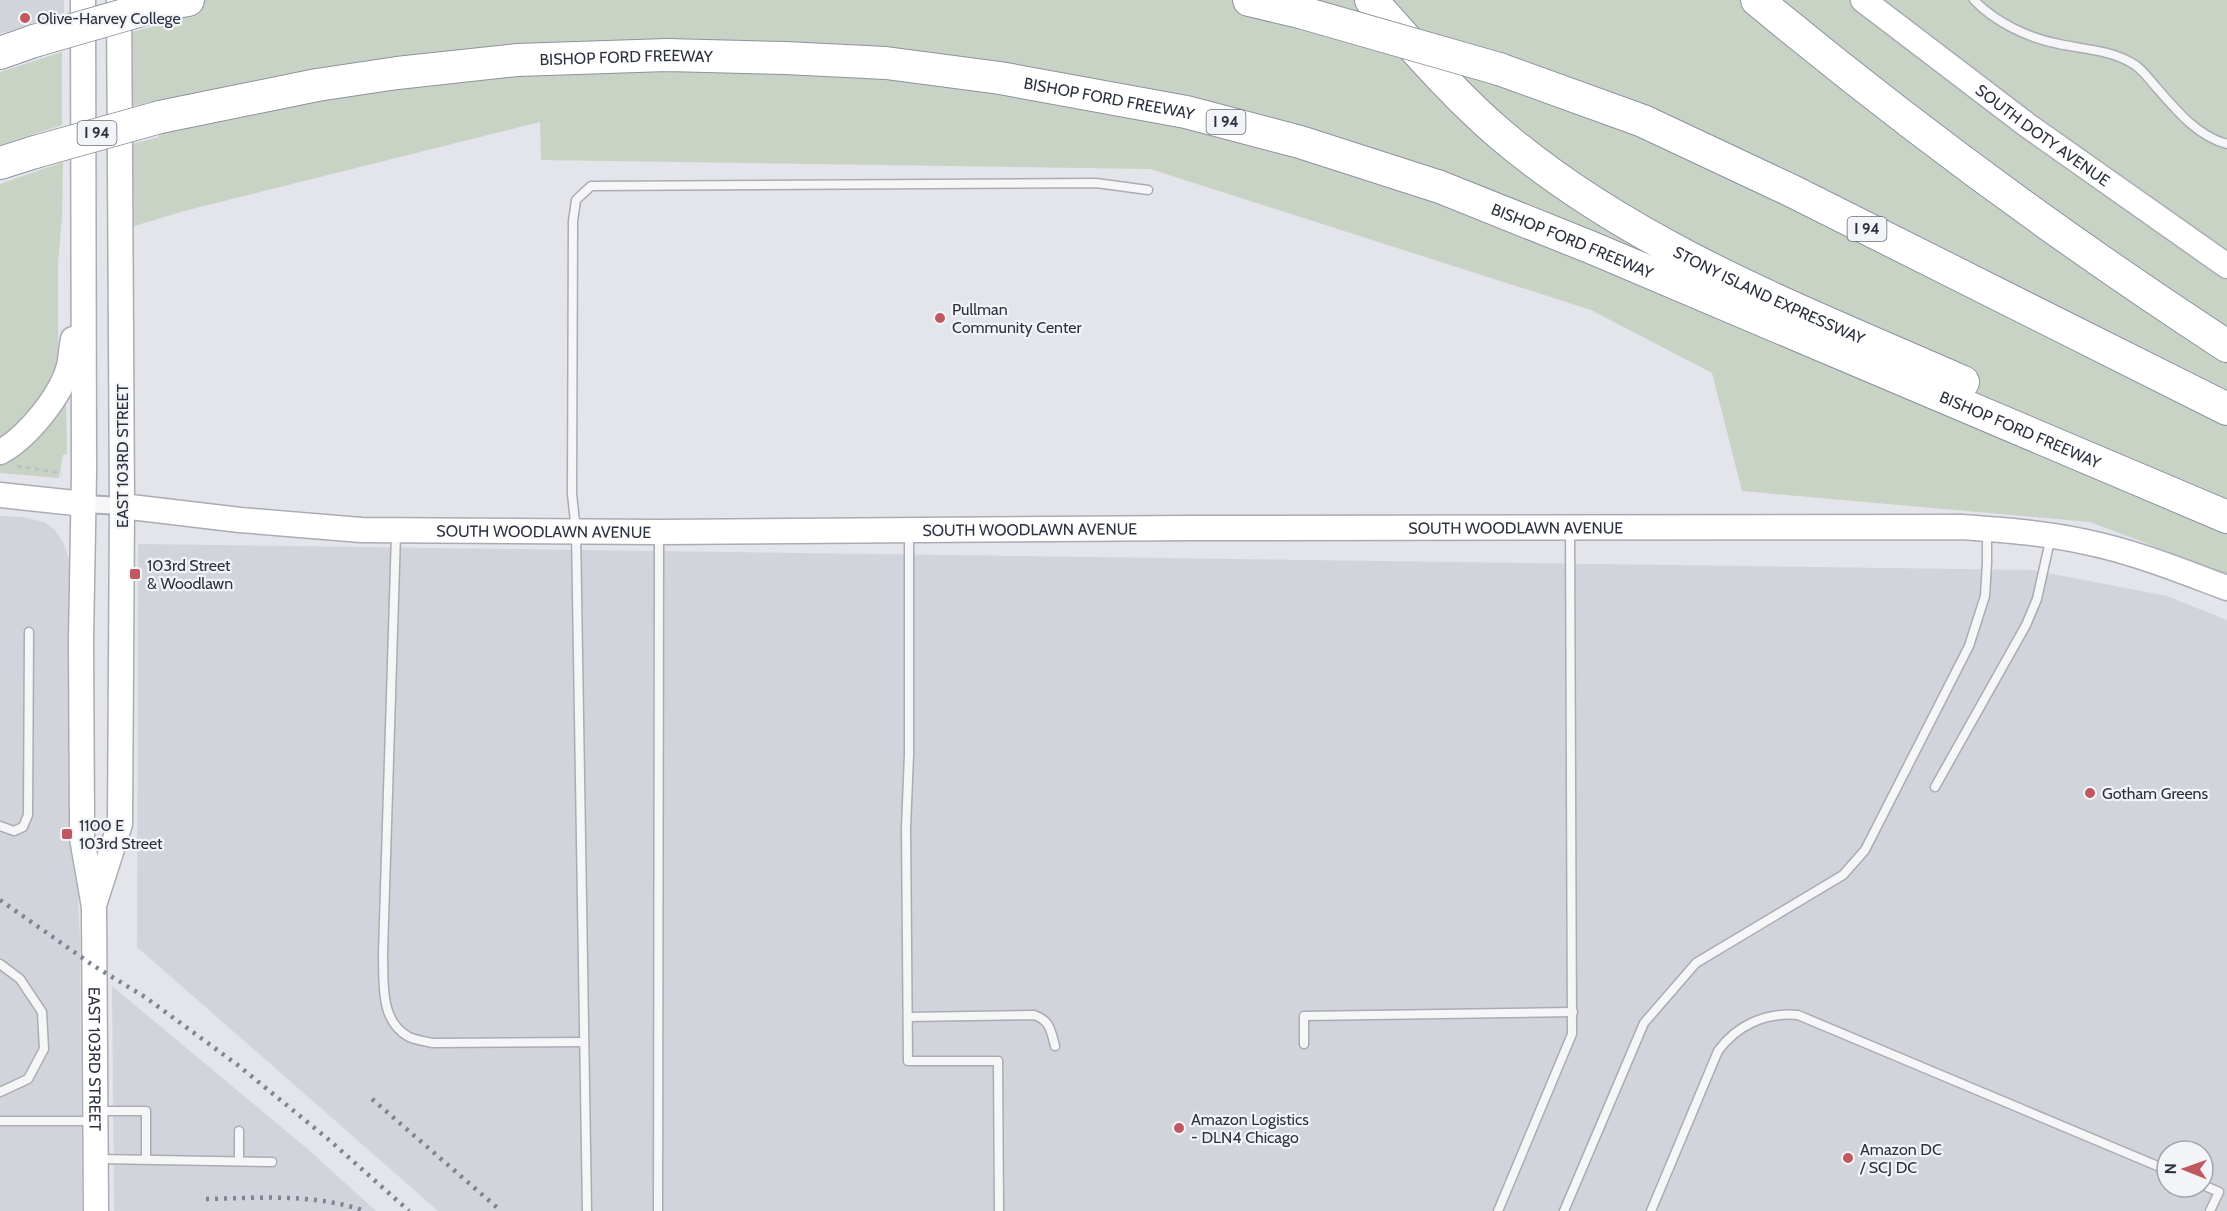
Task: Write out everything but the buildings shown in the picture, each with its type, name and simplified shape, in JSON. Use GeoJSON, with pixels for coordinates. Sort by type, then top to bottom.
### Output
{"type":"FeatureCollection","features":[{"type":"Feature","properties":{"kind":"highway","name":"I 94"},"geometry":{"type":"LineString","coordinates":[[1249,0],[1300,12],[1499,69],[1643,121],[1803,196],[2227,409]]}},
{"type":"Feature","properties":{"kind":"highway","name":"STONY ISLAND EXPRESSWAY"},"geometry":{"type":"LineString","coordinates":[[1371,0],[1436,71],[1500,134],[1576,191],[1635,229],[1807,314],[2227,498]]}},
{"type":"Feature","properties":{"kind":"highway"},"geometry":{"type":"LineString","coordinates":[[1757,0],[1836,65],[2037,216],[2227,346]]}},
{"type":"Feature","properties":{"kind":"highway"},"geometry":{"type":"LineString","coordinates":[[0,53],[34,41],[174,3]]}},
{"type":"Feature","properties":{"kind":"highway","name":"BISHOP FORD FREEWAY"},"geometry":{"type":"LineString","coordinates":[[0,163],[160,117],[317,85],[397,73],[517,60],[667,55],[785,58],[886,63],[1000,78],[1186,112],[1300,142],[1440,187],[1601,252],[2227,517]]}},
{"type":"Feature","properties":{"kind":"street","name":"EAST 103RD STREET"},"geometry":{"type":"LineString","coordinates":[[82,0],[84,504],[82,838],[94,907],[96,1211]]}},
{"type":"Feature","properties":{"kind":"street","name":"EAST 103RD STREET"},"geometry":{"type":"LineString","coordinates":[[94,907],[120,824],[122,506],[119,0]]}},
{"type":"Feature","properties":{"kind":"street","name":"SOUTH DOTY AVENUE"},"geometry":{"type":"LineString","coordinates":[[1863,0],[2027,124],[2227,266]]}},
{"type":"Feature","properties":{"kind":"street"},"geometry":{"type":"LineString","coordinates":[[5,459],[53,399],[69,367],[83,256]]}},
{"type":"Feature","properties":{"kind":"street","name":"SOUTH WOODLAWN AVENUE"},"geometry":{"type":"LineString","coordinates":[[0,495],[361,530],[659,532],[909,529],[1987,529],[2056,537]]}},
{"type":"Feature","properties":{"kind":"street"},"geometry":{"type":"LineString","coordinates":[[2056,537],[2117,550],[2227,588]]}},
{"type":"Feature","properties":{"kind":"lane"},"geometry":{"type":"LineString","coordinates":[[1974,0],[1992,16],[2025,33],[2055,44],[2116,56],[2132,62],[2143,71],[2173,107],[2203,134],[2227,144]]}},
{"type":"Feature","properties":{"kind":"lane"},"geometry":{"type":"LineString","coordinates":[[587,1211],[576,531],[572,494],[573,222],[576,200],[591,186],[1096,183],[1148,190]]}},
{"type":"Feature","properties":{"kind":"lane"},"geometry":{"type":"LineString","coordinates":[[909,529],[909,742],[906,828],[908,1061],[998,1061],[999,1211]]}},
{"type":"Feature","properties":{"kind":"lane"},"geometry":{"type":"LineString","coordinates":[[1498,1211],[1572,1034],[1570,529]]}},
{"type":"Feature","properties":{"kind":"lane"},"geometry":{"type":"LineString","coordinates":[[1564,1211],[1644,1023],[1696,963],[1844,875],[1865,850],[1969,646],[1984,596],[1987,529]]}},
{"type":"Feature","properties":{"kind":"lane"},"geometry":{"type":"LineString","coordinates":[[396,530],[383,953],[385,1003],[394,1023],[408,1037],[432,1043],[584,1042]]}},
{"type":"Feature","properties":{"kind":"lane"},"geometry":{"type":"LineString","coordinates":[[658,1211],[659,532]]}},
{"type":"Feature","properties":{"kind":"lane"},"geometry":{"type":"LineString","coordinates":[[1935,787],[2026,625],[2037,599],[2056,537]]}},
{"type":"Feature","properties":{"kind":"lane"},"geometry":{"type":"LineString","coordinates":[[0,826],[14,831],[23,827],[28,815],[29,632]]}},
{"type":"Feature","properties":{"kind":"lane"},"geometry":{"type":"LineString","coordinates":[[0,964],[20,979],[42,1012],[44,1049],[28,1079],[0,1092]]}},
{"type":"Feature","properties":{"kind":"lane"},"geometry":{"type":"LineString","coordinates":[[1304,1044],[1304,1016],[1572,1012]]}},
{"type":"Feature","properties":{"kind":"lane"},"geometry":{"type":"LineString","coordinates":[[1651,1211],[1718,1051],[1727,1038],[1745,1026],[1765,1017],[1781,1014],[1798,1015],[2155,1165]]}},
{"type":"Feature","properties":{"kind":"lane"},"geometry":{"type":"LineString","coordinates":[[908,1017],[1034,1015],[1043,1018],[1050,1027],[1055,1046]]}},
{"type":"Feature","properties":{"kind":"lane"},"geometry":{"type":"LineString","coordinates":[[0,1121],[146,1111],[146,1159]]}},
{"type":"Feature","properties":{"kind":"lane"},"geometry":{"type":"LineString","coordinates":[[239,1131],[239,1161]]}},
{"type":"Feature","properties":{"kind":"lane"},"geometry":{"type":"LineString","coordinates":[[96,1159],[272,1161]]}},
{"type":"Feature","properties":{"kind":"lane"},"geometry":{"type":"LineString","coordinates":[[2210,1211],[2218,1192],[2215,1191]]}},
{"type":"Feature","properties":{"kind":"path"},"geometry":{"type":"LineString","coordinates":[[5,459],[62,472]]}},
{"type":"Feature","properties":{"kind":"shaded area","name":"Olive-Harvey College"},"geometry":{"type":"Polygon","coordinates":[[[0,0],[64,0],[64,13],[0,34],[0,0]]]}},
{"type":"Feature","properties":{"kind":"shaded area"},"geometry":{"type":"Polygon","coordinates":[[[0,516],[22,517],[44,522],[55,530],[64,544],[70,562],[73,783],[80,939],[82,1211],[0,1211],[0,516]]]}},
{"type":"Feature","properties":{"kind":"shaded area"},"geometry":{"type":"Polygon","coordinates":[[[138,544],[2032,570],[2167,596],[2227,620],[2227,1211],[438,1211],[137,947],[138,544]]]}},
{"type":"Feature","properties":{"kind":"shaded area"},"geometry":{"type":"Polygon","coordinates":[[[112,986],[310,1151],[376,1211],[114,1211],[112,986]]]}},
{"type":"Feature","properties":{"kind":"green space"},"geometry":{"type":"Polygon","coordinates":[[[159,0],[2227,0],[2227,574],[2090,522],[1742,491],[1712,373],[1591,310],[1150,169],[541,160],[540,122],[188,210],[131,227],[132,144],[159,137],[160,100],[133,106],[132,32],[159,25],[159,0]]]}},
{"type":"Feature","properties":{"kind":"green space"},"geometry":{"type":"Polygon","coordinates":[[[62,52],[62,125],[0,145],[0,72],[62,52]]]}},
{"type":"Feature","properties":{"kind":"green space"},"geometry":{"type":"Polygon","coordinates":[[[63,162],[58,262],[58,348],[55,378],[38,410],[0,442],[0,184],[63,162]]]}},
{"type":"Feature","properties":{"kind":"green space"},"geometry":{"type":"Polygon","coordinates":[[[66,399],[67,454],[63,455],[59,478],[0,473],[0,460],[66,399]]]}},
{"type":"Feature","properties":{"kind":"railway"},"geometry":{"type":"LineString","coordinates":[[0,900],[94,966],[145,997],[239,1066],[328,1139],[409,1211]]}},
{"type":"Feature","properties":{"kind":"railway"},"geometry":{"type":"LineString","coordinates":[[372,1099],[501,1211]]}},
{"type":"Feature","properties":{"kind":"railway"},"geometry":{"type":"LineString","coordinates":[[206,1199],[306,1199],[326,1201],[365,1211]]}},
{"type":"Feature","properties":{"kind":"place","name":"Olive-Harvey College"},"geometry":{"type":"Point","coordinates":[25,18]}},
{"type":"Feature","properties":{"kind":"place","name":"Pullman Community Center"},"geometry":{"type":"Point","coordinates":[940,318]}},
{"type":"Feature","properties":{"kind":"place","name":"103rd Street & Woodlawn"},"geometry":{"type":"Point","coordinates":[135,574]}},
{"type":"Feature","properties":{"kind":"place","name":"Gotham Greens"},"geometry":{"type":"Point","coordinates":[2090,793]}},
{"type":"Feature","properties":{"kind":"place","name":"1100 E 103rd Street"},"geometry":{"type":"Point","coordinates":[67,834]}},
{"type":"Feature","properties":{"kind":"place","name":"Amazon Logistics - DLN4 Chicago"},"geometry":{"type":"Point","coordinates":[1179,1128]}},
{"type":"Feature","properties":{"kind":"place","name":"Amazon DC / SCJ DC"},"geometry":{"type":"Point","coordinates":[1848,1158]}}]}
